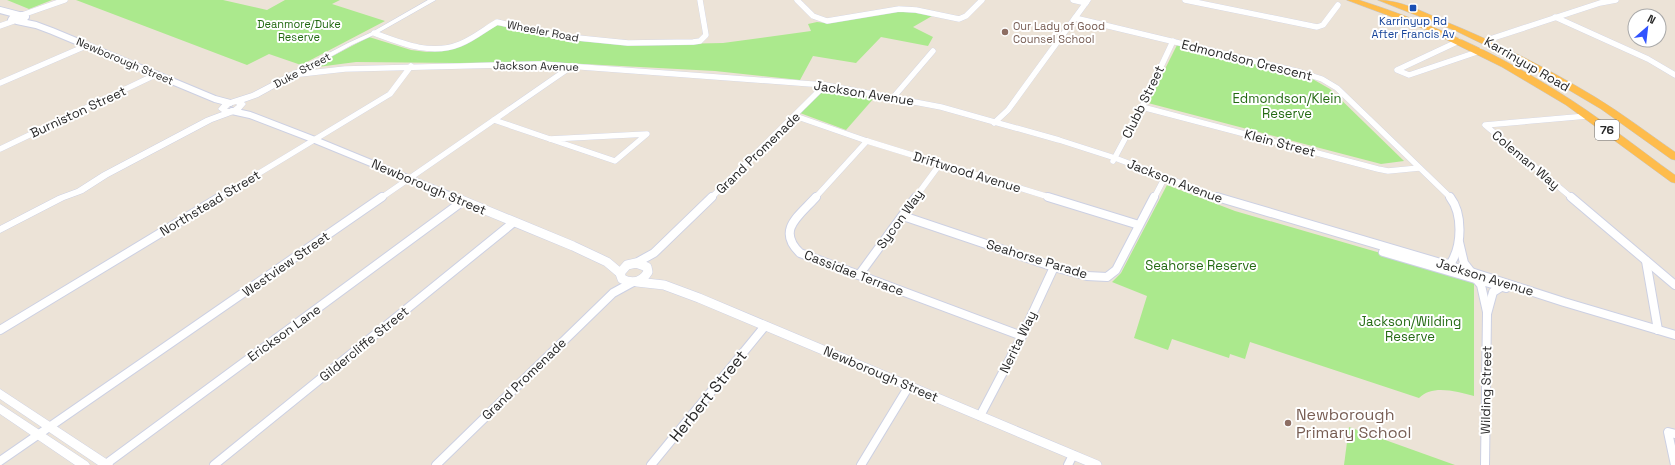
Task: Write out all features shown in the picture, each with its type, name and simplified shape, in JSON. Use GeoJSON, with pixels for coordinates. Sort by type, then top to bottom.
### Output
{"type":"FeatureCollection","features":[{"type":"Feature","properties":{"kind":"highway","name":"Karrinyup Road"},"geometry":{"type":"LineString","coordinates":[[1351,0],[1412,21],[1459,40],[1480,51],[1537,83],[1587,116],[1675,180]]}},
{"type":"Feature","properties":{"kind":"highway","name":"Karrinyup Road"},"geometry":{"type":"LineString","coordinates":[[1382,0],[1424,15],[1530,63],[1581,92],[1675,157]]}},
{"type":"Feature","properties":{"kind":"main road","name":"Duke Street"},"geometry":{"type":"LineString","coordinates":[[0,230],[61,198],[80,191],[105,175],[291,75],[374,33],[433,0]]}},
{"type":"Feature","properties":{"kind":"main road"},"geometry":{"type":"LineString","coordinates":[[0,393],[106,465]]}},
{"type":"Feature","properties":{"kind":"main road"},"geometry":{"type":"LineString","coordinates":[[0,408],[84,465]]}},
{"type":"Feature","properties":{"kind":"street"},"geometry":{"type":"LineString","coordinates":[[0,25],[65,0]]}},
{"type":"Feature","properties":{"kind":"street","name":"Wheeler Road"},"geometry":{"type":"LineString","coordinates":[[374,33],[415,48],[432,49],[444,49],[459,44],[498,22],[558,36],[620,42],[700,41],[706,35],[700,0]]}},
{"type":"Feature","properties":{"kind":"street"},"geometry":{"type":"LineString","coordinates":[[797,0],[810,15],[818,20],[827,21],[899,9],[916,10],[959,18],[966,16],[982,0]]}},
{"type":"Feature","properties":{"kind":"street"},"geometry":{"type":"LineString","coordinates":[[1073,0],[1087,1]]}},
{"type":"Feature","properties":{"kind":"street"},"geometry":{"type":"LineString","coordinates":[[1185,0],[1316,27],[1322,25],[1338,5]]}},
{"type":"Feature","properties":{"kind":"street"},"geometry":{"type":"LineString","coordinates":[[1484,41],[1600,3],[1616,0]]}},
{"type":"Feature","properties":{"kind":"street"},"geometry":{"type":"LineString","coordinates":[[994,123],[1008,110],[1087,1]]}},
{"type":"Feature","properties":{"kind":"street","name":"Newborough Street"},"geometry":{"type":"LineString","coordinates":[[1,10],[88,45],[250,115],[410,179],[607,262],[634,263],[647,270],[664,285]]}},
{"type":"Feature","properties":{"kind":"street"},"geometry":{"type":"LineString","coordinates":[[1555,17],[1641,56],[1675,75]]}},
{"type":"Feature","properties":{"kind":"street","name":"Edmondson Crescent"},"geometry":{"type":"LineString","coordinates":[[1075,18],[1300,72],[1322,79],[1336,88],[1456,205],[1459,216],[1458,240],[1453,261],[1444,264]]}},
{"type":"Feature","properties":{"kind":"street"},"geometry":{"type":"LineString","coordinates":[[1459,40],[1397,70],[1409,75],[1480,51]]}},
{"type":"Feature","properties":{"kind":"street","name":"Clubb Street"},"geometry":{"type":"LineString","coordinates":[[1114,160],[1142,107],[1173,42]]}},
{"type":"Feature","properties":{"kind":"street"},"geometry":{"type":"LineString","coordinates":[[0,83],[88,45]]}},
{"type":"Feature","properties":{"kind":"street"},"geometry":{"type":"LineString","coordinates":[[892,99],[933,51]]}},
{"type":"Feature","properties":{"kind":"street","name":"Jackson Avenue"},"geometry":{"type":"LineString","coordinates":[[291,75],[345,69],[411,66],[541,64],[782,82],[823,87],[892,99],[1002,125],[1114,160],[1230,202],[1471,272],[1564,302],[1675,335]]}},
{"type":"Feature","properties":{"kind":"street","name":"Northstead Street"},"geometry":{"type":"LineString","coordinates":[[0,330],[390,94],[411,66]]}},
{"type":"Feature","properties":{"kind":"street","name":"Westview Street"},"geometry":{"type":"LineString","coordinates":[[0,461],[572,66]]}},
{"type":"Feature","properties":{"kind":"street","name":"Burniston Street"},"geometry":{"type":"LineString","coordinates":[[0,148],[155,75]]}},
{"type":"Feature","properties":{"kind":"street","name":"Grand Promenade"},"geometry":{"type":"LineString","coordinates":[[634,263],[654,253],[823,87]]}},
{"type":"Feature","properties":{"kind":"street","name":"Newborough Street"},"geometry":{"type":"LineString","coordinates":[[232,107],[250,115]]}},
{"type":"Feature","properties":{"kind":"street","name":"Klein Street"},"geometry":{"type":"LineString","coordinates":[[1142,107],[1378,169],[1388,170],[1419,168]]}},
{"type":"Feature","properties":{"kind":"street"},"geometry":{"type":"LineString","coordinates":[[1002,125],[1008,110]]}},
{"type":"Feature","properties":{"kind":"street","name":"Driftwood Avenue"},"geometry":{"type":"LineString","coordinates":[[795,116],[866,141],[1139,225]]}},
{"type":"Feature","properties":{"kind":"street","name":"Coleman Way"},"geometry":{"type":"LineString","coordinates":[[1587,116],[1485,125],[1675,285]]}},
{"type":"Feature","properties":{"kind":"street"},"geometry":{"type":"LineString","coordinates":[[494,120],[550,139],[615,161],[646,134],[550,139]]}},
{"type":"Feature","properties":{"kind":"street","name":"Cassidae Terrace"},"geometry":{"type":"LineString","coordinates":[[866,141],[793,222],[788,235],[791,244],[800,253],[1022,336]]}},
{"type":"Feature","properties":{"kind":"street","name":"Sycon Way"},"geometry":{"type":"LineString","coordinates":[[859,275],[940,164]]}},
{"type":"Feature","properties":{"kind":"street","name":"Jackson Avenue"},"geometry":{"type":"LineString","coordinates":[[1164,179],[1228,206],[1476,280],[1564,302]]}},
{"type":"Feature","properties":{"kind":"street","name":"Seahorse Parade"},"geometry":{"type":"LineString","coordinates":[[903,216],[1054,267],[1087,276],[1107,277],[1116,270],[1164,179]]}},
{"type":"Feature","properties":{"kind":"street","name":"Erickson Lane"},"geometry":{"type":"LineString","coordinates":[[106,465],[463,201]]}},
{"type":"Feature","properties":{"kind":"street","name":"Gildercliffe Street"},"geometry":{"type":"LineString","coordinates":[[214,465],[514,222]]}},
{"type":"Feature","properties":{"kind":"street","name":"Edmondson Crescent"},"geometry":{"type":"LineString","coordinates":[[1458,240],[1464,264],[1471,272]]}},
{"type":"Feature","properties":{"kind":"street","name":"Grand Promenade"},"geometry":{"type":"LineString","coordinates":[[647,270],[654,253]]}},
{"type":"Feature","properties":{"kind":"street"},"geometry":{"type":"LineString","coordinates":[[1646,261],[1658,330]]}},
{"type":"Feature","properties":{"kind":"street","name":"Newborough Street"},"geometry":{"type":"LineString","coordinates":[[607,262],[625,281],[664,285],[1097,465]]}},
{"type":"Feature","properties":{"kind":"street"},"geometry":{"type":"LineString","coordinates":[[620,275],[623,268],[634,263]]}},
{"type":"Feature","properties":{"kind":"street","name":"Nerita Way"},"geometry":{"type":"LineString","coordinates":[[980,416],[1022,336],[1054,267]]}},
{"type":"Feature","properties":{"kind":"street"},"geometry":{"type":"LineString","coordinates":[[635,282],[646,277],[647,270]]}},
{"type":"Feature","properties":{"kind":"street","name":"Grand Promenade"},"geometry":{"type":"LineString","coordinates":[[613,293],[620,275]]}},
{"type":"Feature","properties":{"kind":"street","name":"Wilding Street"},"geometry":{"type":"LineString","coordinates":[[1476,280],[1481,286],[1487,314],[1485,465]]}},
{"type":"Feature","properties":{"kind":"street","name":"Grand Promenade"},"geometry":{"type":"LineString","coordinates":[[436,465],[613,293],[635,282]]}},
{"type":"Feature","properties":{"kind":"street","name":"Wilding Street"},"geometry":{"type":"LineString","coordinates":[[1487,314],[1493,292],[1501,287]]}},
{"type":"Feature","properties":{"kind":"street","name":"Herbert Street"},"geometry":{"type":"LineString","coordinates":[[651,465],[765,326]]}},
{"type":"Feature","properties":{"kind":"street"},"geometry":{"type":"LineString","coordinates":[[860,465],[909,386]]}},
{"type":"Feature","properties":{"kind":"street"},"geometry":{"type":"LineString","coordinates":[[1675,434],[1668,432],[1675,465]]}},
{"type":"Feature","properties":{"kind":"street"},"geometry":{"type":"LineString","coordinates":[[1068,465],[1073,455]]}},
{"type":"Feature","properties":{"kind":"green space"},"geometry":{"type":"Polygon","coordinates":[[[7,0],[52,0],[29,9],[7,0]]]}},
{"type":"Feature","properties":{"kind":"green space","name":"Deanmore/Duke Reserve"},"geometry":{"type":"Polygon","coordinates":[[[76,0],[223,0],[267,10],[285,0],[340,0],[332,4],[385,21],[301,65],[269,54],[247,65],[76,0]]]}},
{"type":"Feature","properties":{"kind":"green space"},"geometry":{"type":"Polygon","coordinates":[[[914,11],[932,16],[913,27],[933,37],[928,46],[881,37],[856,63],[813,56],[800,80],[715,71],[546,62],[356,62],[310,68],[369,37],[411,50],[427,52],[445,50],[497,25],[561,39],[627,45],[723,43],[811,31],[808,24],[817,22],[826,23],[892,12],[914,11]]]}},
{"type":"Feature","properties":{"kind":"green space","name":"Edmondson/Klein Reserve"},"geometry":{"type":"Polygon","coordinates":[[[1177,45],[1309,77],[1330,89],[1404,161],[1381,164],[1148,103],[1177,45]]]}},
{"type":"Feature","properties":{"kind":"green space"},"geometry":{"type":"Polygon","coordinates":[[[824,90],[874,98],[846,130],[800,113],[824,90]]]}},
{"type":"Feature","properties":{"kind":"green space","name":"Jackson/Wilding Reserve"},"geometry":{"type":"Polygon","coordinates":[[[1167,185],[1235,211],[1474,280],[1474,396],[1453,391],[1438,390],[1431,391],[1419,398],[1250,342],[1245,359],[1230,354],[1229,358],[1172,339],[1168,350],[1134,338],[1147,296],[1112,282],[1121,273],[1167,185]]]}},
{"type":"Feature","properties":{"kind":"green space"},"geometry":{"type":"Polygon","coordinates":[[[1349,427],[1455,465],[1344,465],[1349,427]]]}},
{"type":"Feature","properties":{"kind":"place","name":"Karrinyup Rd After Francis Av"},"geometry":{"type":"Point","coordinates":[1413,8]}},
{"type":"Feature","properties":{"kind":"place","name":"Our Lady of Good Counsel School"},"geometry":{"type":"Point","coordinates":[1005,32]}},
{"type":"Feature","properties":{"kind":"place","name":"Newborough Primary School"},"geometry":{"type":"Point","coordinates":[1288,423]}},
{"type":"Feature","properties":{"kind":"park label","name":"Seahorse Reserve"},"geometry":{"type":"Point","coordinates":[1201,265]}}]}
